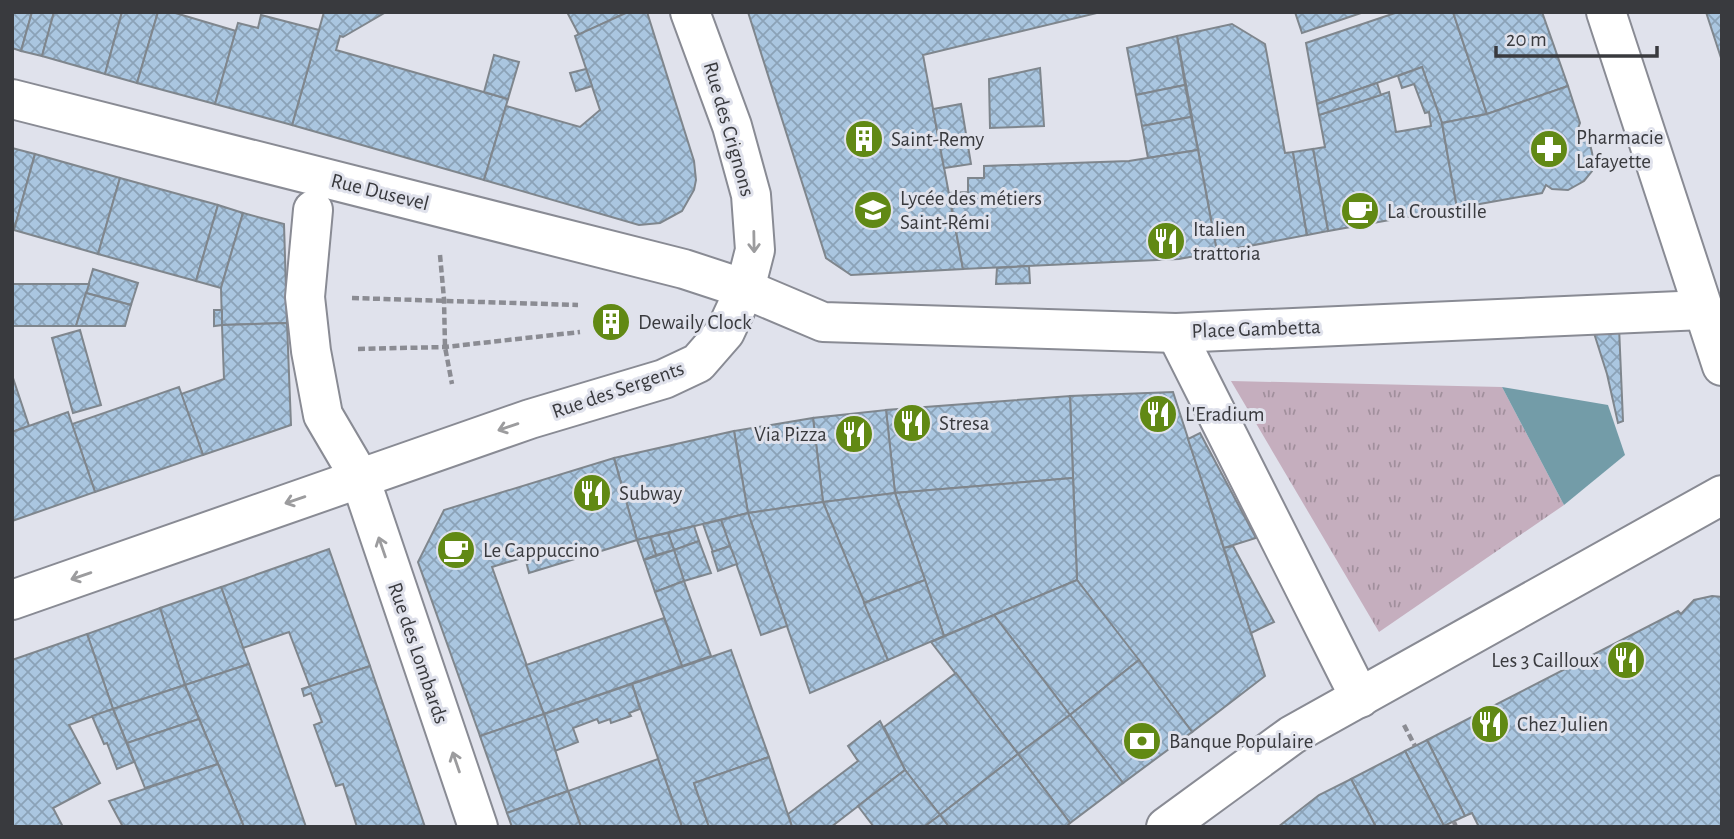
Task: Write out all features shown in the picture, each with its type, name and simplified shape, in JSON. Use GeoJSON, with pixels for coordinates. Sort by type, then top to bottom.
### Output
{"type":"FeatureCollection","features":[{"type":"Feature","properties":{"kind":"street","name":"Rue des Crignons"},"geometry":{"type":"LineString","coordinates":[[690,12],[732,126],[751,195],[755,250],[746,289]]}},
{"type":"Feature","properties":{"kind":"street"},"geometry":{"type":"LineString","coordinates":[[1606,12],[1722,366]]}},
{"type":"Feature","properties":{"kind":"street","name":"Rue Dusevel"},"geometry":{"type":"LineString","coordinates":[[12,99],[684,269],[746,289]]}},
{"type":"Feature","properties":{"kind":"street"},"geometry":{"type":"LineString","coordinates":[[313,210],[305,297],[323,415],[360,478]]}},
{"type":"Feature","properties":{"kind":"street"},"geometry":{"type":"LineString","coordinates":[[746,289],[823,322],[1176,332]]}},
{"type":"Feature","properties":{"kind":"street","name":"Rue des Sergents"},"geometry":{"type":"LineString","coordinates":[[12,600],[530,419],[664,379],[698,363],[725,332],[746,289]]}},
{"type":"Feature","properties":{"kind":"street","name":"Place Gambetta"},"geometry":{"type":"LineString","coordinates":[[1360,698],[1176,332],[1703,310]]}},
{"type":"Feature","properties":{"kind":"street","name":"Rue des Lombards"},"geometry":{"type":"LineString","coordinates":[[360,478],[478,827]]}},
{"type":"Feature","properties":{"kind":"street"},"geometry":{"type":"LineString","coordinates":[[1166,827],[1292,735],[1722,495]]}},
{"type":"Feature","properties":{"kind":"path"},"geometry":{"type":"LineString","coordinates":[[440,252],[444,346],[452,384]]}},
{"type":"Feature","properties":{"kind":"path"},"geometry":{"type":"LineString","coordinates":[[305,297],[578,305]]}},
{"type":"Feature","properties":{"kind":"path"},"geometry":{"type":"LineString","coordinates":[[312,351],[444,346],[580,332]]}},
{"type":"Feature","properties":{"kind":"green space"},"geometry":{"type":"Polygon","coordinates":[[[1231,381],[1502,387],[1564,505],[1379,632],[1231,381]]]}},
{"type":"Feature","properties":{"kind":"water"},"geometry":{"type":"Polygon","coordinates":[[[1502,387],[1608,405],[1625,455],[1564,505],[1502,387]]]}},
{"type":"Feature","properties":{"kind":"building"},"geometry":{"type":"Polygon","coordinates":[[[12,12],[32,12],[21,51],[12,48],[12,12]]]}},
{"type":"Feature","properties":{"kind":"building"},"geometry":{"type":"Polygon","coordinates":[[[32,12],[54,12],[42,56],[21,51],[32,12]]]}},
{"type":"Feature","properties":{"kind":"building"},"geometry":{"type":"Polygon","coordinates":[[[54,12],[122,12],[105,74],[42,56],[54,12]]]}},
{"type":"Feature","properties":{"kind":"building"},"geometry":{"type":"Polygon","coordinates":[[[122,12],[158,12],[137,83],[105,74],[122,12]]]}},
{"type":"Feature","properties":{"kind":"building"},"geometry":{"type":"Polygon","coordinates":[[[158,12],[172,12],[236,31],[215,104],[137,83],[158,12]]]}},
{"type":"Feature","properties":{"kind":"building"},"geometry":{"type":"Polygon","coordinates":[[[324,12],[386,12],[343,37],[340,36],[336,50],[508,99],[484,180],[292,125],[324,12]]]}},
{"type":"Feature","properties":{"kind":"building"},"geometry":{"type":"Polygon","coordinates":[[[567,12],[628,12],[579,35],[567,12]]]}},
{"type":"Feature","properties":{"kind":"building"},"geometry":{"type":"Polygon","coordinates":[[[628,12],[647,12],[694,161],[694,190],[682,211],[660,223],[639,225],[484,180],[506,106],[580,127],[600,110],[575,36],[628,12]]]}},
{"type":"Feature","properties":{"kind":"building","name":"Saint-Remy"},"geometry":{"type":"Polygon","coordinates":[[[748,12],[1097,13],[923,55],[963,269],[851,275],[826,258],[748,12]]]}},
{"type":"Feature","properties":{"kind":"building"},"geometry":{"type":"Polygon","coordinates":[[[1295,12],[1364,12],[1302,33],[1295,12]]]}},
{"type":"Feature","properties":{"kind":"building"},"geometry":{"type":"Polygon","coordinates":[[[1398,12],[1453,12],[1487,114],[1442,123],[1422,67],[1317,104],[1306,43],[1398,12]]]}},
{"type":"Feature","properties":{"kind":"building"},"geometry":{"type":"Polygon","coordinates":[[[1453,12],[1542,12],[1568,86],[1487,114],[1453,12]]]}},
{"type":"Feature","properties":{"kind":"building"},"geometry":{"type":"Polygon","coordinates":[[[1706,12],[1722,12],[1722,61],[1706,12]]]}},
{"type":"Feature","properties":{"kind":"building"},"geometry":{"type":"Polygon","coordinates":[[[261,15],[319,30],[292,125],[215,104],[238,23],[258,28],[261,15]]]}},
{"type":"Feature","properties":{"kind":"building"},"geometry":{"type":"Polygon","coordinates":[[[1232,24],[1265,44],[1285,153],[1293,152],[1307,235],[1217,252],[1177,36],[1232,24]]]}},
{"type":"Feature","properties":{"kind":"building"},"geometry":{"type":"Polygon","coordinates":[[[1177,36],[1185,85],[1136,95],[1127,48],[1177,36]]]}},
{"type":"Feature","properties":{"kind":"building"},"geometry":{"type":"Polygon","coordinates":[[[494,55],[519,62],[508,99],[484,92],[494,55]]]}},
{"type":"Feature","properties":{"kind":"building"},"geometry":{"type":"Polygon","coordinates":[[[1422,67],[1442,123],[1457,208],[1328,231],[1313,149],[1325,147],[1319,115],[1389,92],[1396,132],[1431,126],[1429,112],[1425,113],[1414,84],[1402,88],[1398,76],[1422,67]]]}},
{"type":"Feature","properties":{"kind":"building"},"geometry":{"type":"Polygon","coordinates":[[[1040,68],[1044,126],[990,128],[989,79],[1040,68]]]}},
{"type":"Feature","properties":{"kind":"building"},"geometry":{"type":"Polygon","coordinates":[[[586,69],[592,86],[576,91],[570,73],[586,69]]]}},
{"type":"Feature","properties":{"kind":"building"},"geometry":{"type":"Polygon","coordinates":[[[1377,83],[1381,95],[1319,115],[1317,104],[1377,83]]]}},
{"type":"Feature","properties":{"kind":"building"},"geometry":{"type":"Polygon","coordinates":[[[1185,85],[1191,117],[1142,126],[1136,95],[1185,85]]]}},
{"type":"Feature","properties":{"kind":"building"},"geometry":{"type":"Polygon","coordinates":[[[1568,86],[1580,123],[1577,131],[1590,144],[1593,157],[1592,171],[1584,181],[1568,190],[1552,189],[1546,185],[1542,193],[1457,208],[1442,123],[1487,114],[1568,86]]]}},
{"type":"Feature","properties":{"kind":"building"},"geometry":{"type":"Polygon","coordinates":[[[961,104],[971,164],[944,168],[933,109],[961,104]]]}},
{"type":"Feature","properties":{"kind":"building"},"geometry":{"type":"Polygon","coordinates":[[[1191,117],[1198,150],[1148,158],[1142,126],[1191,117]]]}},
{"type":"Feature","properties":{"kind":"building"},"geometry":{"type":"Polygon","coordinates":[[[12,148],[35,154],[14,230],[12,230],[12,148]]]}},
{"type":"Feature","properties":{"kind":"building"},"geometry":{"type":"Polygon","coordinates":[[[1313,149],[1328,231],[1307,235],[1293,152],[1313,149]]]}},
{"type":"Feature","properties":{"kind":"building"},"geometry":{"type":"Polygon","coordinates":[[[1198,150],[1217,252],[1179,259],[963,269],[949,193],[968,192],[968,178],[984,178],[984,166],[1129,161],[1198,150]]]}},
{"type":"Feature","properties":{"kind":"building"},"geometry":{"type":"Polygon","coordinates":[[[35,154],[120,178],[98,254],[14,230],[35,154]]]}},
{"type":"Feature","properties":{"kind":"building"},"geometry":{"type":"Polygon","coordinates":[[[120,178],[218,205],[196,281],[98,254],[120,178]]]}},
{"type":"Feature","properties":{"kind":"building"},"geometry":{"type":"Polygon","coordinates":[[[218,205],[243,213],[221,288],[196,281],[218,205]]]}},
{"type":"Feature","properties":{"kind":"building"},"geometry":{"type":"Polygon","coordinates":[[[243,213],[284,224],[287,323],[222,325],[221,288],[243,213]]]}},
{"type":"Feature","properties":{"kind":"building"},"geometry":{"type":"Polygon","coordinates":[[[1029,266],[1030,283],[996,284],[997,268],[1029,266]]]}},
{"type":"Feature","properties":{"kind":"building"},"geometry":{"type":"Polygon","coordinates":[[[93,269],[138,283],[131,305],[86,293],[93,269]]]}},
{"type":"Feature","properties":{"kind":"building"},"geometry":{"type":"Polygon","coordinates":[[[12,284],[89,284],[76,326],[12,326],[12,284]]]}},
{"type":"Feature","properties":{"kind":"building"},"geometry":{"type":"Polygon","coordinates":[[[86,293],[131,305],[125,326],[76,326],[86,293]]]}},
{"type":"Feature","properties":{"kind":"building"},"geometry":{"type":"Polygon","coordinates":[[[1618,303],[1623,421],[1618,423],[1607,374],[1587,311],[1618,303]]]}},
{"type":"Feature","properties":{"kind":"building"},"geometry":{"type":"Polygon","coordinates":[[[214,310],[222,310],[222,325],[214,326],[214,310]]]}},
{"type":"Feature","properties":{"kind":"building","name":"Dewaily Clock"},"geometry":{"type":"Polygon","coordinates":[[[608,315],[614,315],[618,322],[614,329],[608,329],[604,325],[604,319],[608,315]]]}},
{"type":"Feature","properties":{"kind":"building"},"geometry":{"type":"Polygon","coordinates":[[[287,323],[291,425],[203,455],[181,394],[224,379],[222,325],[287,323]]]}},
{"type":"Feature","properties":{"kind":"building"},"geometry":{"type":"Polygon","coordinates":[[[80,330],[101,405],[73,413],[52,338],[80,330]]]}},
{"type":"Feature","properties":{"kind":"building"},"geometry":{"type":"Polygon","coordinates":[[[12,375],[29,426],[12,432],[12,375]]]}},
{"type":"Feature","properties":{"kind":"building"},"geometry":{"type":"Polygon","coordinates":[[[179,387],[203,455],[95,492],[72,424],[179,387]]]}},
{"type":"Feature","properties":{"kind":"building"},"geometry":{"type":"Polygon","coordinates":[[[1173,392],[1265,676],[1192,732],[1077,580],[1070,396],[1173,392]]]}},
{"type":"Feature","properties":{"kind":"building"},"geometry":{"type":"Polygon","coordinates":[[[1070,396],[1073,478],[895,493],[886,410],[1070,396]]]}},
{"type":"Feature","properties":{"kind":"building"},"geometry":{"type":"Polygon","coordinates":[[[886,410],[895,493],[823,502],[813,418],[886,410]]]}},
{"type":"Feature","properties":{"kind":"building"},"geometry":{"type":"Polygon","coordinates":[[[68,412],[95,492],[12,521],[12,432],[68,412]]]}},
{"type":"Feature","properties":{"kind":"building"},"geometry":{"type":"Polygon","coordinates":[[[813,418],[823,502],[748,513],[734,431],[813,418]]]}},
{"type":"Feature","properties":{"kind":"building"},"geometry":{"type":"Polygon","coordinates":[[[734,431],[748,513],[637,540],[614,458],[734,431]]]}},
{"type":"Feature","properties":{"kind":"building"},"geometry":{"type":"Polygon","coordinates":[[[1200,433],[1256,538],[1224,548],[1188,439],[1200,433]]]}},
{"type":"Feature","properties":{"kind":"building"},"geometry":{"type":"Polygon","coordinates":[[[614,458],[637,540],[529,573],[525,557],[492,567],[544,714],[480,736],[418,562],[444,510],[614,458]]]}},
{"type":"Feature","properties":{"kind":"building"},"geometry":{"type":"Polygon","coordinates":[[[1073,478],[1077,580],[944,636],[895,493],[1073,478]]]}},
{"type":"Feature","properties":{"kind":"building"},"geometry":{"type":"Polygon","coordinates":[[[895,493],[925,580],[864,603],[823,502],[895,493]]]}},
{"type":"Feature","properties":{"kind":"building"},"geometry":{"type":"Polygon","coordinates":[[[823,502],[888,660],[810,693],[748,513],[823,502]]]}},
{"type":"Feature","properties":{"kind":"building"},"geometry":{"type":"Polygon","coordinates":[[[748,513],[787,626],[761,635],[721,520],[748,513]]]}},
{"type":"Feature","properties":{"kind":"building"},"geometry":{"type":"Polygon","coordinates":[[[721,520],[730,546],[713,552],[703,524],[721,520]]]}},
{"type":"Feature","properties":{"kind":"building"},"geometry":{"type":"Polygon","coordinates":[[[694,526],[699,541],[674,550],[668,533],[694,526]]]}},
{"type":"Feature","properties":{"kind":"building"},"geometry":{"type":"Polygon","coordinates":[[[668,533],[674,550],[656,555],[650,537],[668,533]]]}},
{"type":"Feature","properties":{"kind":"building"},"geometry":{"type":"Polygon","coordinates":[[[650,537],[656,555],[644,560],[637,540],[650,537]]]}},
{"type":"Feature","properties":{"kind":"building"},"geometry":{"type":"Polygon","coordinates":[[[699,541],[711,573],[684,581],[674,550],[699,541]]]}},
{"type":"Feature","properties":{"kind":"building"},"geometry":{"type":"Polygon","coordinates":[[[730,546],[737,564],[718,571],[712,552],[730,546]]]}},
{"type":"Feature","properties":{"kind":"building"},"geometry":{"type":"Polygon","coordinates":[[[1233,546],[1274,622],[1251,633],[1224,548],[1233,546]]]}},
{"type":"Feature","properties":{"kind":"building"},"geometry":{"type":"Polygon","coordinates":[[[329,549],[370,666],[310,687],[289,632],[243,648],[221,587],[329,549]]]}},
{"type":"Feature","properties":{"kind":"building"},"geometry":{"type":"Polygon","coordinates":[[[674,550],[684,581],[655,592],[644,560],[674,550]]]}},
{"type":"Feature","properties":{"kind":"building"},"geometry":{"type":"Polygon","coordinates":[[[925,580],[944,636],[888,660],[864,603],[925,580]]]}},
{"type":"Feature","properties":{"kind":"building"},"geometry":{"type":"Polygon","coordinates":[[[1077,580],[1139,660],[1070,715],[994,615],[1077,580]]]}},
{"type":"Feature","properties":{"kind":"building"},"geometry":{"type":"Polygon","coordinates":[[[684,581],[711,656],[682,666],[655,592],[684,581]]]}},
{"type":"Feature","properties":{"kind":"building"},"geometry":{"type":"Polygon","coordinates":[[[221,587],[249,664],[185,685],[160,608],[221,587]]]}},
{"type":"Feature","properties":{"kind":"building"},"geometry":{"type":"Polygon","coordinates":[[[1722,597],[1722,827],[1479,827],[1472,813],[1465,816],[1427,740],[1678,611],[1681,614],[1694,600],[1722,597]]]}},
{"type":"Feature","properties":{"kind":"building"},"geometry":{"type":"Polygon","coordinates":[[[160,608],[185,685],[113,709],[87,634],[160,608]]]}},
{"type":"Feature","properties":{"kind":"building"},"geometry":{"type":"Polygon","coordinates":[[[994,615],[1070,715],[1018,754],[931,642],[994,615]]]}},
{"type":"Feature","properties":{"kind":"building"},"geometry":{"type":"Polygon","coordinates":[[[664,618],[682,666],[544,714],[526,665],[664,618]]]}},
{"type":"Feature","properties":{"kind":"building"},"geometry":{"type":"Polygon","coordinates":[[[87,634],[113,709],[69,725],[100,783],[53,808],[63,827],[12,827],[12,660],[87,634]]]}},
{"type":"Feature","properties":{"kind":"building"},"geometry":{"type":"Polygon","coordinates":[[[731,650],[769,757],[694,783],[709,827],[682,827],[632,684],[731,650]]]}},
{"type":"Feature","properties":{"kind":"building"},"geometry":{"type":"Polygon","coordinates":[[[1139,660],[1192,732],[1123,783],[1070,715],[1139,660]]]}},
{"type":"Feature","properties":{"kind":"building"},"geometry":{"type":"Polygon","coordinates":[[[249,664],[306,827],[244,827],[185,685],[249,664]]]}},
{"type":"Feature","properties":{"kind":"building"},"geometry":{"type":"Polygon","coordinates":[[[370,666],[425,827],[357,827],[343,784],[336,786],[314,725],[322,722],[311,693],[304,696],[302,689],[370,666]]]}},
{"type":"Feature","properties":{"kind":"building"},"geometry":{"type":"Polygon","coordinates":[[[956,673],[1018,754],[940,815],[905,770],[884,727],[956,673]]]}},
{"type":"Feature","properties":{"kind":"building"},"geometry":{"type":"Polygon","coordinates":[[[632,684],[640,709],[629,713],[631,716],[611,723],[610,719],[599,723],[597,719],[573,728],[578,742],[555,751],[544,714],[632,684]]]}},
{"type":"Feature","properties":{"kind":"building"},"geometry":{"type":"Polygon","coordinates":[[[185,685],[199,719],[127,743],[113,709],[185,685]]]}},
{"type":"Feature","properties":{"kind":"building"},"geometry":{"type":"Polygon","coordinates":[[[113,709],[134,762],[117,769],[92,716],[113,709]]]}},
{"type":"Feature","properties":{"kind":"building"},"geometry":{"type":"Polygon","coordinates":[[[544,714],[568,791],[507,813],[480,736],[544,714]]]}},
{"type":"Feature","properties":{"kind":"building"},"geometry":{"type":"Polygon","coordinates":[[[1070,715],[1123,783],[1070,823],[1018,754],[1070,715]]]}},
{"type":"Feature","properties":{"kind":"building"},"geometry":{"type":"Polygon","coordinates":[[[199,719],[218,764],[145,788],[127,743],[199,719]]]}},
{"type":"Feature","properties":{"kind":"building"},"geometry":{"type":"Polygon","coordinates":[[[880,721],[905,770],[831,827],[792,827],[788,814],[858,761],[848,746],[880,721]]]}},
{"type":"Feature","properties":{"kind":"building"},"geometry":{"type":"Polygon","coordinates":[[[1427,740],[1465,816],[1444,826],[1405,751],[1427,740]]]}},
{"type":"Feature","properties":{"kind":"building"},"geometry":{"type":"Polygon","coordinates":[[[1405,751],[1444,827],[1376,827],[1351,779],[1405,751]]]}},
{"type":"Feature","properties":{"kind":"building"},"geometry":{"type":"Polygon","coordinates":[[[1018,754],[1070,823],[1066,827],[949,827],[940,815],[1018,754]]]}},
{"type":"Feature","properties":{"kind":"building"},"geometry":{"type":"Polygon","coordinates":[[[769,757],[792,827],[709,827],[694,783],[769,757]]]}},
{"type":"Feature","properties":{"kind":"building"},"geometry":{"type":"Polygon","coordinates":[[[658,759],[682,827],[581,827],[568,791],[658,759]]]}},
{"type":"Feature","properties":{"kind":"building"},"geometry":{"type":"Polygon","coordinates":[[[218,764],[244,827],[123,827],[109,801],[218,764]]]}},
{"type":"Feature","properties":{"kind":"building"},"geometry":{"type":"Polygon","coordinates":[[[905,770],[940,815],[924,827],[874,827],[858,806],[905,770]]]}},
{"type":"Feature","properties":{"kind":"building"},"geometry":{"type":"Polygon","coordinates":[[[1351,779],[1376,827],[1278,827],[1319,795],[1351,779]]]}},
{"type":"Feature","properties":{"kind":"building"},"geometry":{"type":"Polygon","coordinates":[[[568,791],[581,827],[512,827],[507,813],[568,791]]]}},
{"type":"Feature","properties":{"kind":"building"},"geometry":{"type":"Polygon","coordinates":[[[940,815],[949,827],[924,827],[940,815]]]}},
{"type":"Feature","properties":{"kind":"place","name":"Saint-Remy"},"geometry":{"type":"Point","coordinates":[864,139]}},
{"type":"Feature","properties":{"kind":"place","name":"Pharmacie Lafayette"},"geometry":{"type":"Point","coordinates":[1549,149]}},
{"type":"Feature","properties":{"kind":"place","name":"Lycée des métiers Saint-Rémi"},"geometry":{"type":"Point","coordinates":[873,210]}},
{"type":"Feature","properties":{"kind":"place","name":"La Croustille"},"geometry":{"type":"Point","coordinates":[1360,211]}},
{"type":"Feature","properties":{"kind":"place","name":"Italien trattoria"},"geometry":{"type":"Point","coordinates":[1166,241]}},
{"type":"Feature","properties":{"kind":"place","name":"Dewaily Clock"},"geometry":{"type":"Point","coordinates":[611,322]}},
{"type":"Feature","properties":{"kind":"place","name":"L'Eradium"},"geometry":{"type":"Point","coordinates":[1158,414]}},
{"type":"Feature","properties":{"kind":"place","name":"Stresa"},"geometry":{"type":"Point","coordinates":[912,423]}},
{"type":"Feature","properties":{"kind":"place","name":"Via Pizza"},"geometry":{"type":"Point","coordinates":[854,434]}},
{"type":"Feature","properties":{"kind":"place","name":"Subway"},"geometry":{"type":"Point","coordinates":[592,493]}},
{"type":"Feature","properties":{"kind":"place","name":"Le Cappuccino"},"geometry":{"type":"Point","coordinates":[456,550]}},
{"type":"Feature","properties":{"kind":"place","name":"Les 3 Cailloux"},"geometry":{"type":"Point","coordinates":[1626,660]}},
{"type":"Feature","properties":{"kind":"place","name":"Chez Julien"},"geometry":{"type":"Point","coordinates":[1490,724]}},
{"type":"Feature","properties":{"kind":"place","name":"Banque Populaire"},"geometry":{"type":"Point","coordinates":[1142,741]}}]}
